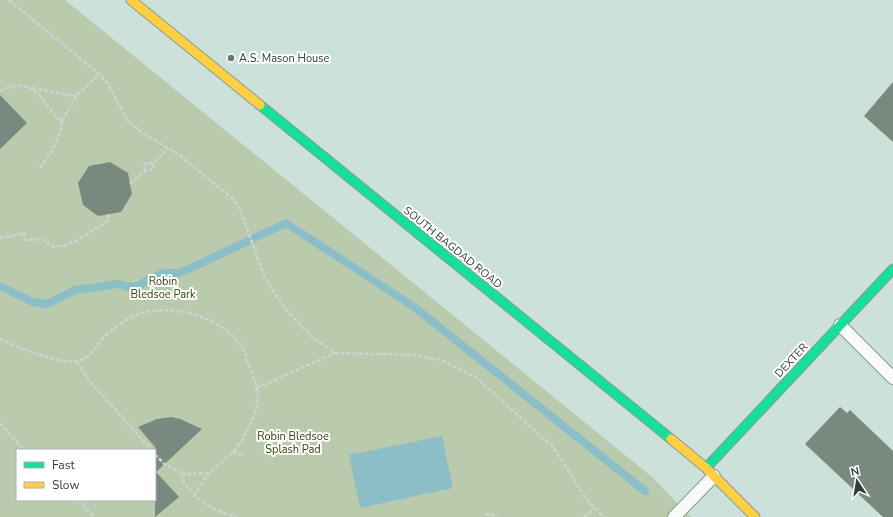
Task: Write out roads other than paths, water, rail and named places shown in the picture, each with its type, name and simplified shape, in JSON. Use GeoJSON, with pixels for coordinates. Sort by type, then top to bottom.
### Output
{"type":"FeatureCollection","features":[{"type":"Feature","properties":{"kind":"main road","name":"SOUTH BAGDAD ROAD"},"geometry":{"type":"LineString","coordinates":[[131,0],[710,472],[755,517]]}},
{"type":"Feature","properties":{"kind":"main road","name":"DEXTER"},"geometry":{"type":"LineString","coordinates":[[710,472],[840,325],[893,269]]}},
{"type":"Feature","properties":{"kind":"lane"},"geometry":{"type":"LineString","coordinates":[[840,325],[893,378]]}},
{"type":"Feature","properties":{"kind":"lane"},"geometry":{"type":"LineString","coordinates":[[674,517],[710,472]]}},
{"type":"Feature","properties":{"kind":"water"},"geometry":{"type":"Polygon","coordinates":[[[442,436],[453,488],[360,508],[349,455],[442,436]]]}},
{"type":"Feature","properties":{"kind":"waterway"},"geometry":{"type":"LineString","coordinates":[[0,286],[33,302],[47,304],[75,290],[118,284],[128,287],[139,286],[147,280],[164,273],[178,273],[191,268],[286,223],[414,307],[645,491]]}},
{"type":"Feature","properties":{"kind":"place","name":"A.S. Mason House"},"geometry":{"type":"Point","coordinates":[231,58]}},
{"type":"Feature","properties":{"kind":"park label","name":"Robin Bledsoe Park"},"geometry":{"type":"Point","coordinates":[163,287]}},
{"type":"Feature","properties":{"kind":"park label","name":"Robin Bledsoe Splash Pad"},"geometry":{"type":"Point","coordinates":[293,442]}}]}
